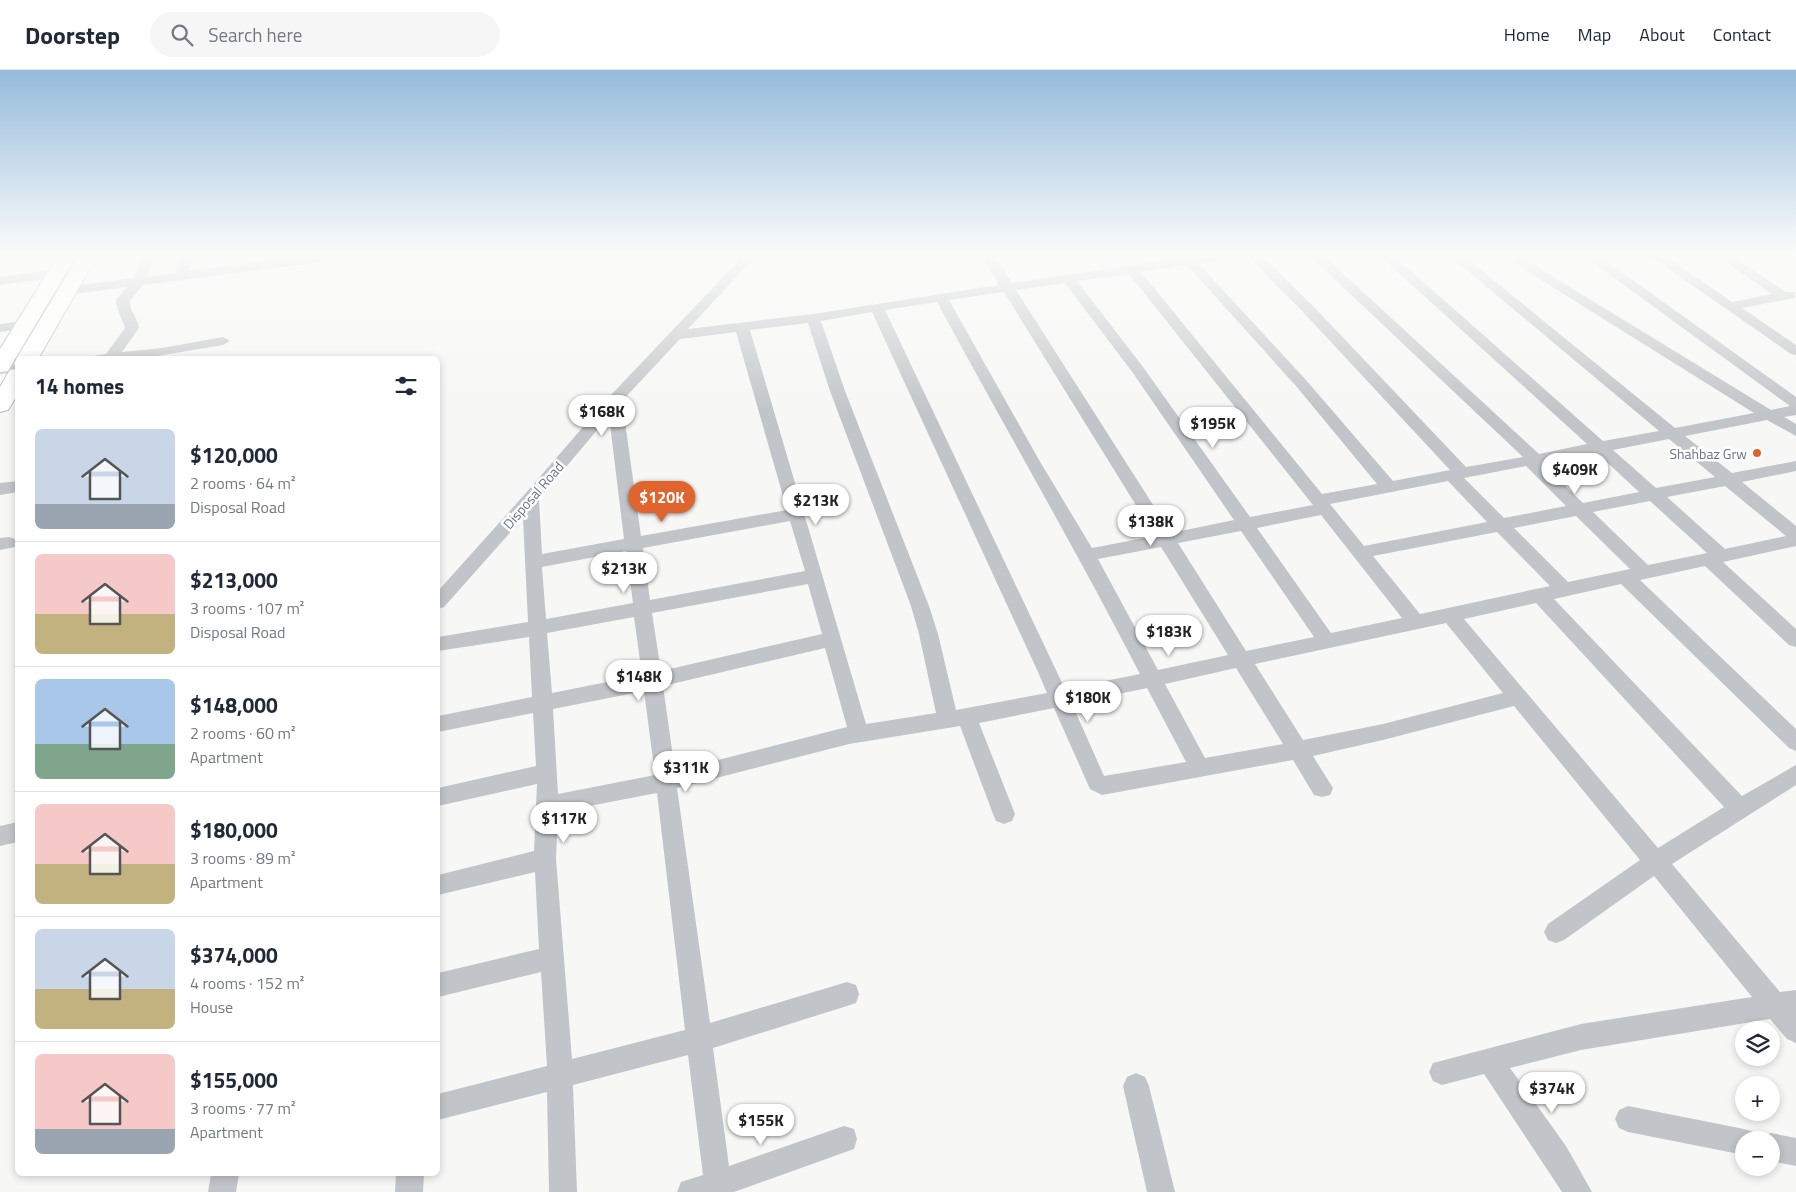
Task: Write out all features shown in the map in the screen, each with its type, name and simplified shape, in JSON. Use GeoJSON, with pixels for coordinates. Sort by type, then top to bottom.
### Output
{"type":"FeatureCollection","features":[{"type":"Feature","properties":{"kind":"highway"},"geometry":{"type":"LineString","coordinates":[[0,366],[34,308]]}},
{"type":"Feature","properties":{"kind":"highway"},"geometry":{"type":"LineString","coordinates":[[29,356],[57,308]]}},
{"type":"Feature","properties":{"kind":"highway"},"geometry":{"type":"LineString","coordinates":[[0,405],[15,380]]}},
{"type":"Feature","properties":{"kind":"street"},"geometry":{"type":"LineString","coordinates":[[107,356],[132,328],[132,323],[124,308]]}},
{"type":"Feature","properties":{"kind":"street","name":"Disposal Road"},"geometry":{"type":"LineString","coordinates":[[440,600],[531,498],[614,400],[701,308]]}},
{"type":"Feature","properties":{"kind":"street"},"geometry":{"type":"LineString","coordinates":[[676,335],[875,308]]}},
{"type":"Feature","properties":{"kind":"street"},"geometry":{"type":"LineString","coordinates":[[877,308],[1048,672],[1097,783],[1102,786],[1298,750],[1383,732],[1518,697]]}},
{"type":"Feature","properties":{"kind":"street"},"geometry":{"type":"LineString","coordinates":[[947,308],[1086,555],[1199,767]]}},
{"type":"Feature","properties":{"kind":"street"},"geometry":{"type":"LineString","coordinates":[[1019,308],[1108,446],[1165,540],[1322,788]]}},
{"type":"Feature","properties":{"kind":"street"},"geometry":{"type":"LineString","coordinates":[[1091,308],[1138,370],[1327,641]]}},
{"type":"Feature","properties":{"kind":"street"},"geometry":{"type":"LineString","coordinates":[[1164,308],[1416,622]]}},
{"type":"Feature","properties":{"kind":"street"},"geometry":{"type":"LineString","coordinates":[[1233,308],[1314,398],[1389,487]]}},
{"type":"Feature","properties":{"kind":"street"},"geometry":{"type":"LineString","coordinates":[[1306,308],[1502,525],[1566,590]]}},
{"type":"Feature","properties":{"kind":"street"},"geometry":{"type":"LineString","coordinates":[[1371,308],[1532,460],[1645,573]]}},
{"type":"Feature","properties":{"kind":"street"},"geometry":{"type":"LineString","coordinates":[[1445,308],[1654,495],[1796,640]]}},
{"type":"Feature","properties":{"kind":"street"},"geometry":{"type":"LineString","coordinates":[[1519,308],[1727,480],[1795,540]]}},
{"type":"Feature","properties":{"kind":"street"},"geometry":{"type":"LineString","coordinates":[[1597,308],[1796,431]]}},
{"type":"Feature","properties":{"kind":"street"},"geometry":{"type":"LineString","coordinates":[[1663,308],[1796,404]]}},
{"type":"Feature","properties":{"kind":"street"},"geometry":{"type":"LineString","coordinates":[[1733,308],[1796,351]]}},
{"type":"Feature","properties":{"kind":"street"},"geometry":{"type":"LineString","coordinates":[[813,318],[888,525],[920,606],[933,650],[958,718],[1004,814]]}},
{"type":"Feature","properties":{"kind":"street"},"geometry":{"type":"LineString","coordinates":[[0,328],[24,325]]}},
{"type":"Feature","properties":{"kind":"street"},"geometry":{"type":"LineString","coordinates":[[742,327],[859,734]]}},
{"type":"Feature","properties":{"kind":"street"},"geometry":{"type":"LineString","coordinates":[[124,356],[162,352],[223,341]]}},
{"type":"Feature","properties":{"kind":"street"},"geometry":{"type":"LineString","coordinates":[[0,370],[15,368]]}},
{"type":"Feature","properties":{"kind":"street"},"geometry":{"type":"LineString","coordinates":[[614,400],[653,681],[719,1188]]}},
{"type":"Feature","properties":{"kind":"street"},"geometry":{"type":"LineString","coordinates":[[1086,555],[1318,510],[1321,506],[1321,500],[1796,410]]}},
{"type":"Feature","properties":{"kind":"street"},"geometry":{"type":"LineString","coordinates":[[1359,553],[1796,466]]}},
{"type":"Feature","properties":{"kind":"street"},"geometry":{"type":"LineString","coordinates":[[531,498],[533,562],[548,773],[545,859],[560,1074],[562,1192]]}},
{"type":"Feature","properties":{"kind":"street"},"geometry":{"type":"LineString","coordinates":[[533,562],[796,514]]}},
{"type":"Feature","properties":{"kind":"street"},"geometry":{"type":"LineString","coordinates":[[548,805],[666,782],[859,734],[1059,699],[1795,540]]}},
{"type":"Feature","properties":{"kind":"street"},"geometry":{"type":"LineString","coordinates":[[440,644],[538,628],[815,576]]}},
{"type":"Feature","properties":{"kind":"street"},"geometry":{"type":"LineString","coordinates":[[1625,577],[1796,742]]}},
{"type":"Feature","properties":{"kind":"street"},"geometry":{"type":"LineString","coordinates":[[1540,596],[1739,808]]}},
{"type":"Feature","properties":{"kind":"street"},"geometry":{"type":"LineString","coordinates":[[1450,615],[1656,862],[1786,1004],[1796,1030]]}},
{"type":"Feature","properties":{"kind":"street"},"geometry":{"type":"LineString","coordinates":[[440,724],[653,681],[832,639]]}},
{"type":"Feature","properties":{"kind":"street"},"geometry":{"type":"LineString","coordinates":[[440,797],[548,773]]}},
{"type":"Feature","properties":{"kind":"street"},"geometry":{"type":"LineString","coordinates":[[1556,932],[1656,862],[1739,808],[1796,774]]}},
{"type":"Feature","properties":{"kind":"street"},"geometry":{"type":"LineString","coordinates":[[0,836],[15,833]]}},
{"type":"Feature","properties":{"kind":"street"},"geometry":{"type":"LineString","coordinates":[[440,885],[545,859]]}},
{"type":"Feature","properties":{"kind":"street"},"geometry":{"type":"LineString","coordinates":[[440,985],[551,958]]}},
{"type":"Feature","properties":{"kind":"street"},"geometry":{"type":"LineString","coordinates":[[440,1106],[700,1039],[847,994]]}},
{"type":"Feature","properties":{"kind":"street"},"geometry":{"type":"LineString","coordinates":[[1442,1072],[1581,1037],[1786,1004]]}},
{"type":"Feature","properties":{"kind":"street"},"geometry":{"type":"LineString","coordinates":[[1489,1060],[1556,1156],[1578,1192]]}},
{"type":"Feature","properties":{"kind":"street"},"geometry":{"type":"LineString","coordinates":[[1136,1086],[1161,1192]]}},
{"type":"Feature","properties":{"kind":"street"},"geometry":{"type":"LineString","coordinates":[[1628,1119],[1735,1140]]}},
{"type":"Feature","properties":{"kind":"street"},"geometry":{"type":"LineString","coordinates":[[691,1192],[719,1188],[844,1139]]}},
{"type":"Feature","properties":{"kind":"street"},"geometry":{"type":"LineString","coordinates":[[1780,1149],[1796,1152]]}},
{"type":"Feature","properties":{"kind":"street"},"geometry":{"type":"LineString","coordinates":[[222,1192],[225,1176]]}},
{"type":"Feature","properties":{"kind":"street"},"geometry":{"type":"LineString","coordinates":[[409,1192],[410,1176]]}},
{"type":"Feature","properties":{"kind":"place","name":"Shahbaz Grw"},"geometry":{"type":"Point","coordinates":[1757,453]}}]}
